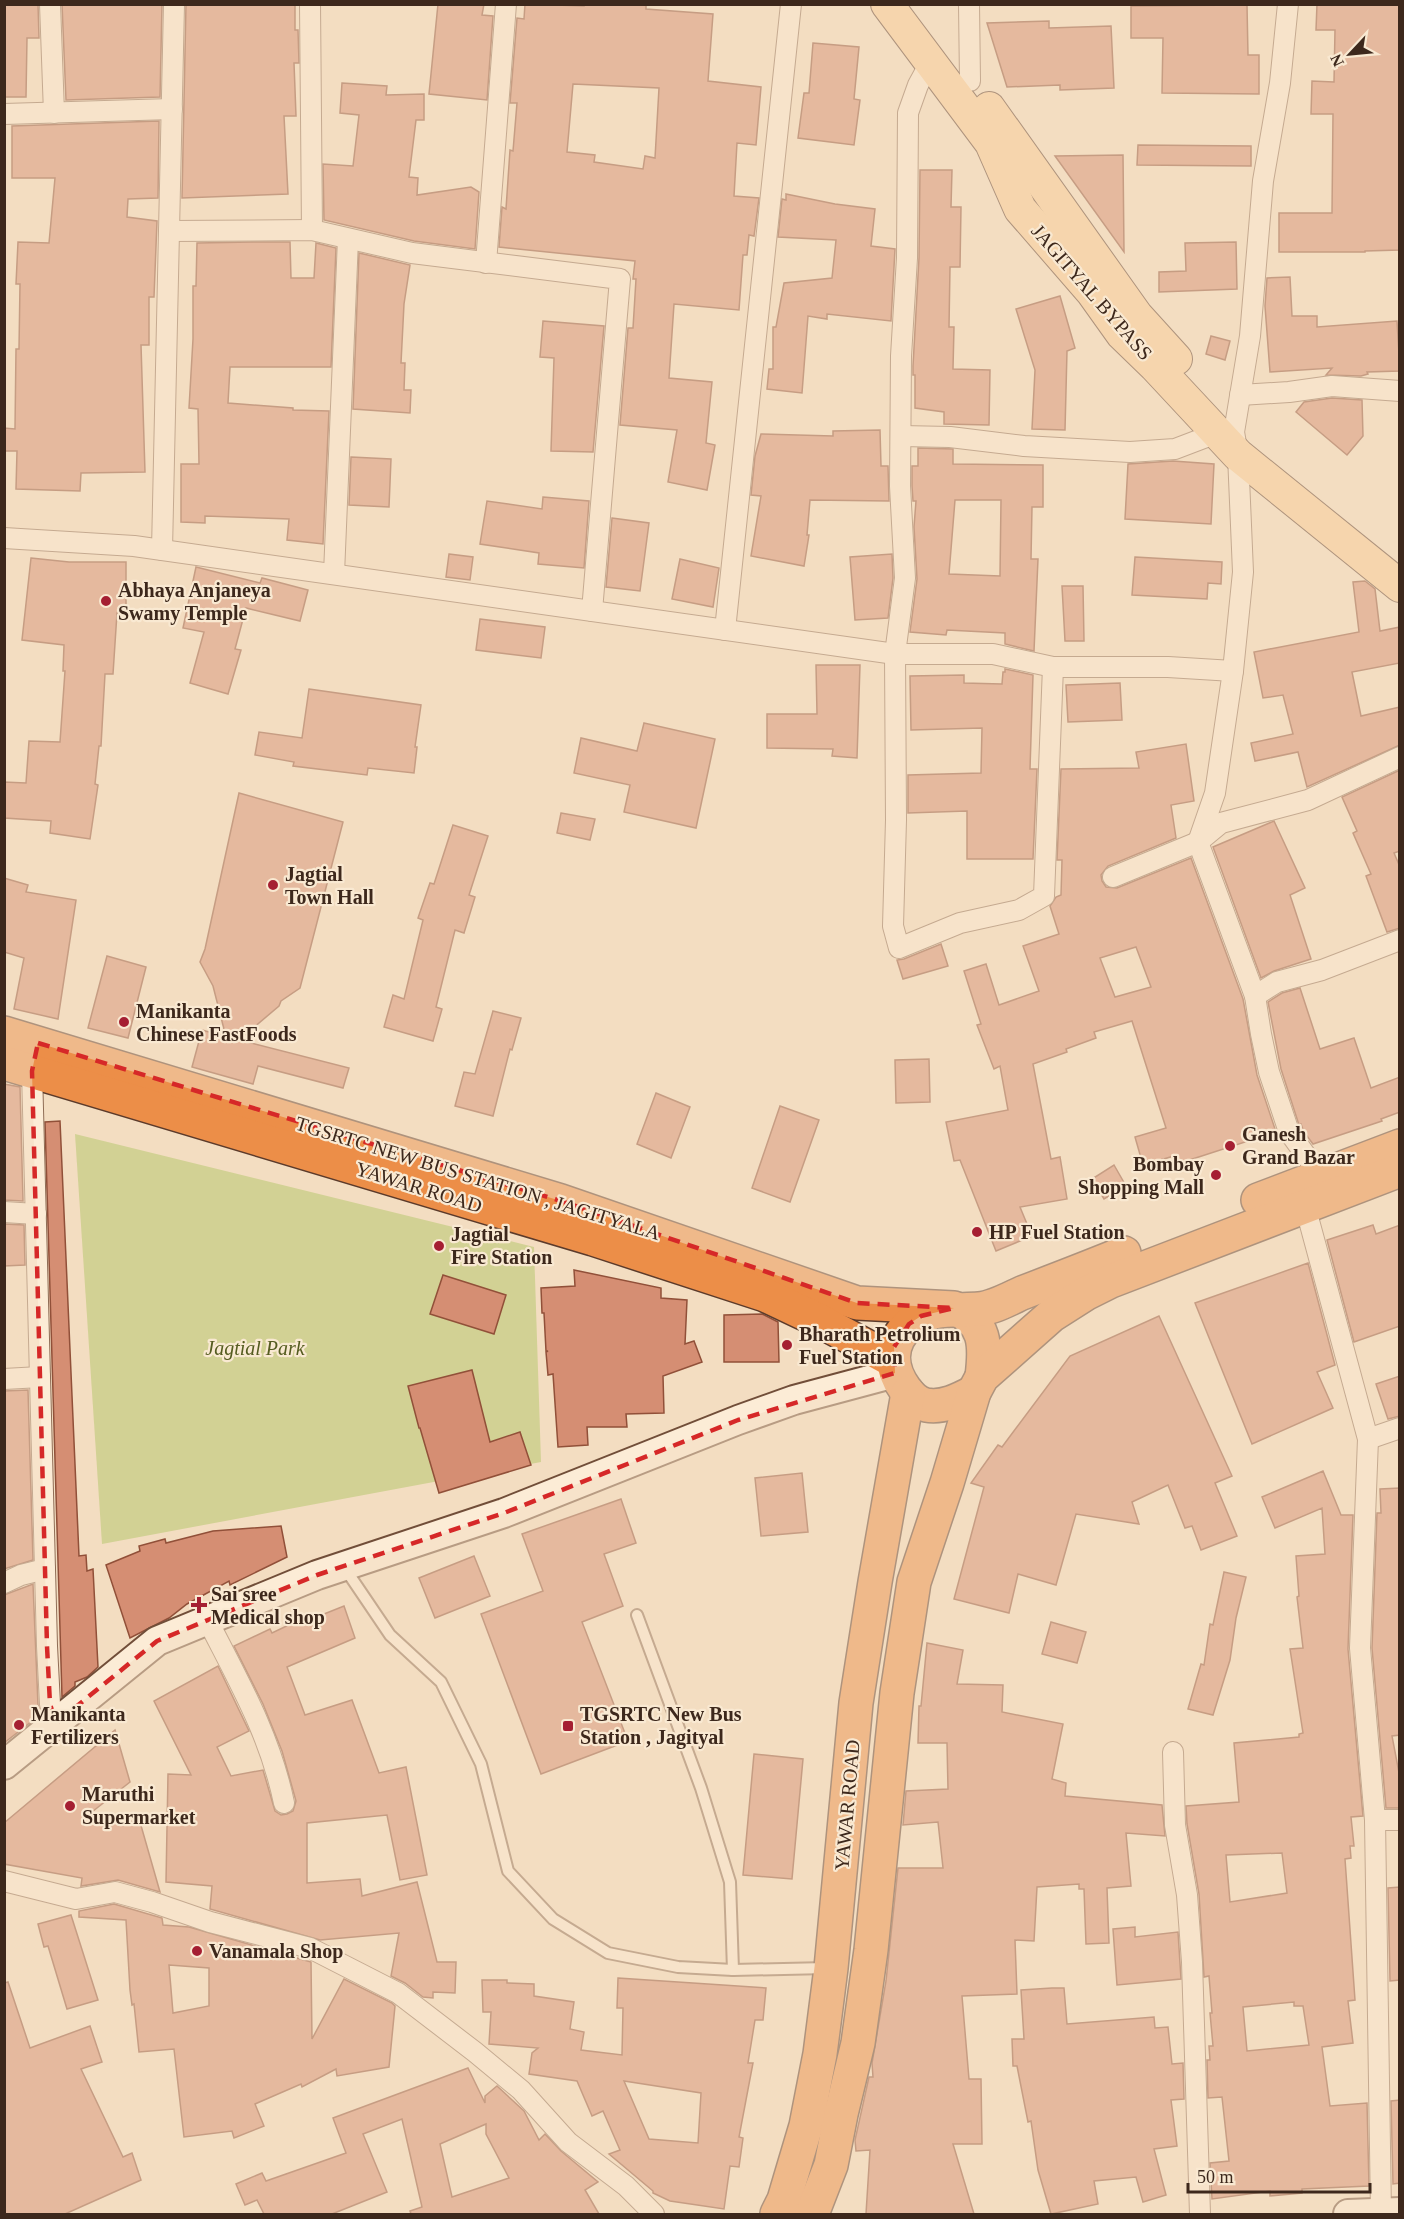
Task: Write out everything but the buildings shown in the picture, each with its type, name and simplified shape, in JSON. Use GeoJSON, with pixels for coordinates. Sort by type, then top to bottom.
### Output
{"type":"FeatureCollection","features":[{"type":"Feature","properties":{"kind":"highway","name":"TGSRTC NEW BUS STATION , JAGITYALA"},"geometry":{"type":"LineString","coordinates":[[4,1033],[25,1059],[561,1201],[857,1303],[954,1308]]}},
{"type":"Feature","properties":{"kind":"highway","name":"YAWAR ROAD"},"geometry":{"type":"LineString","coordinates":[[25,1059],[765,1295],[818,1320],[898,1375],[875,1582],[856,1703],[831,1968],[820,2054],[806,2126],[784,2200],[777,2214]]}},
{"type":"Feature","properties":{"kind":"highway"},"geometry":{"type":"LineString","coordinates":[[1400,1146],[1320,1175],[981,1309],[954,1308],[921,1316],[909,1324],[897,1338],[898,1375],[920,1403],[936,1406],[955,1401],[978,1384],[1052,1315],[1085,1294],[1111,1281],[1400,1170]]}},
{"type":"Feature","properties":{"kind":"highway"},"geometry":{"type":"LineString","coordinates":[[812,2214],[831,2164],[858,2043],[871,1950],[897,1693],[914,1581],[947,1483],[985,1355],[984,1340],[977,1326],[966,1314],[954,1308]]}},
{"type":"Feature","properties":{"kind":"main road","name":"JAGITYAL BYPASS"},"geometry":{"type":"LineString","coordinates":[[886,4],[991,143],[1020,209],[1092,292],[1122,334],[1230,440],[1400,586]]}},
{"type":"Feature","properties":{"kind":"main road","name":"JAGITYAL BYPASS"},"geometry":{"type":"LineString","coordinates":[[912,4],[1052,194],[1137,316],[1171,354],[1230,440],[1400,558]]}},
{"type":"Feature","properties":{"kind":"main road"},"geometry":{"type":"LineString","coordinates":[[4,1765],[157,1641],[318,1575],[504,1513],[738,1420],[794,1400],[898,1375]]}},
{"type":"Feature","properties":{"kind":"main road"},"geometry":{"type":"LineString","coordinates":[[1348,2214],[1390,2212]]}},
{"type":"Feature","properties":{"kind":"street"},"geometry":{"type":"LineString","coordinates":[[50,4],[54,113]]}},
{"type":"Feature","properties":{"kind":"street"},"geometry":{"type":"LineString","coordinates":[[162,550],[174,4]]}},
{"type":"Feature","properties":{"kind":"street"},"geometry":{"type":"LineString","coordinates":[[310,4],[312,230]]}},
{"type":"Feature","properties":{"kind":"street"},"geometry":{"type":"LineString","coordinates":[[486,263],[506,4]]}},
{"type":"Feature","properties":{"kind":"street"},"geometry":{"type":"LineString","coordinates":[[725,630],[792,4]]}},
{"type":"Feature","properties":{"kind":"street"},"geometry":{"type":"LineString","coordinates":[[969,4],[970,81]]}},
{"type":"Feature","properties":{"kind":"street"},"geometry":{"type":"LineString","coordinates":[[1288,4],[1280,83],[1263,181],[1251,325],[1230,440],[1243,572],[1233,671],[1215,793],[1198,842],[1256,996],[1269,1072],[1289,1132],[1320,1175]]}},
{"type":"Feature","properties":{"kind":"street"},"geometry":{"type":"LineString","coordinates":[[930,63],[918,85],[908,113],[907,258],[901,356],[900,486],[905,578],[895,654],[896,820],[893,926],[898,948],[960,923],[1019,910],[1044,896],[1053,667]]}},
{"type":"Feature","properties":{"kind":"street"},"geometry":{"type":"LineString","coordinates":[[4,114],[172,109]]}},
{"type":"Feature","properties":{"kind":"street"},"geometry":{"type":"LineString","coordinates":[[169,231],[312,230],[412,253],[620,279],[592,611]]}},
{"type":"Feature","properties":{"kind":"street"},"geometry":{"type":"LineString","coordinates":[[334,574],[348,238]]}},
{"type":"Feature","properties":{"kind":"street"},"geometry":{"type":"LineString","coordinates":[[1240,395],[1332,386],[1400,391]]}},
{"type":"Feature","properties":{"kind":"street"},"geometry":{"type":"LineString","coordinates":[[901,435],[950,437],[1024,446],[1130,452],[1175,449],[1230,440]]}},
{"type":"Feature","properties":{"kind":"street"},"geometry":{"type":"LineString","coordinates":[[4,538],[134,546],[895,654],[993,654],[1053,667],[1168,667],[1233,671]]}},
{"type":"Feature","properties":{"kind":"street"},"geometry":{"type":"LineString","coordinates":[[1113,877],[1198,842],[1221,822],[1308,800],[1365,776],[1400,757]]}},
{"type":"Feature","properties":{"kind":"street"},"geometry":{"type":"LineString","coordinates":[[1256,996],[1277,982],[1322,970],[1400,940]]}},
{"type":"Feature","properties":{"kind":"street"},"geometry":{"type":"LineString","coordinates":[[25,1059],[36,1214],[50,1704],[56,1723]]}},
{"type":"Feature","properties":{"kind":"street"},"geometry":{"type":"LineString","coordinates":[[1305,1206],[1368,1439],[1360,1648],[1375,1820],[1390,2212]]}},
{"type":"Feature","properties":{"kind":"street"},"geometry":{"type":"LineString","coordinates":[[4,1212],[36,1214]]}},
{"type":"Feature","properties":{"kind":"street"},"geometry":{"type":"LineString","coordinates":[[4,1378],[40,1377]]}},
{"type":"Feature","properties":{"kind":"street"},"geometry":{"type":"LineString","coordinates":[[1368,1439],[1400,1428]]}},
{"type":"Feature","properties":{"kind":"street"},"geometry":{"type":"LineString","coordinates":[[4,1583],[21,1575],[45,1569]]}},
{"type":"Feature","properties":{"kind":"street"},"geometry":{"type":"LineString","coordinates":[[208,1621],[261,1726],[284,1803]]}},
{"type":"Feature","properties":{"kind":"street"},"geometry":{"type":"LineString","coordinates":[[1173,1752],[1175,1824],[1187,1895],[1192,1962],[1200,2214]]}},
{"type":"Feature","properties":{"kind":"street"},"geometry":{"type":"LineString","coordinates":[[1375,1820],[1400,1820]]}},
{"type":"Feature","properties":{"kind":"street"},"geometry":{"type":"LineString","coordinates":[[4,1881],[76,1899],[115,1892],[152,1902],[210,1922],[310,1948],[398,1993],[520,2090],[568,2142],[626,2186],[654,2214]]}},
{"type":"Feature","properties":{"kind":"lane"},"geometry":{"type":"LineString","coordinates":[[344,1567],[390,1635],[441,1682],[481,1764],[508,1871],[553,1919],[608,1953],[678,1968],[733,1970],[831,1968]]}},
{"type":"Feature","properties":{"kind":"lane"},"geometry":{"type":"LineString","coordinates":[[637,1615],[701,1788],[730,1882],[733,1970]]}},
{"type":"Feature","properties":{"kind":"highlighted area"},"geometry":{"type":"Polygon","coordinates":[[[38,1043],[561,1201],[857,1303],[954,1308],[921,1316],[909,1324],[894,1347],[895,1373],[738,1420],[504,1513],[317,1575],[157,1641],[56,1723],[50,1704],[47,1646],[32,1071],[38,1043]]]}},
{"type":"Feature","properties":{"kind":"green space","name":"Jagtial Park"},"geometry":{"type":"Polygon","coordinates":[[[75,1134],[534,1247],[541,1462],[102,1544],[75,1134]]]}},
{"type":"Feature","properties":{"kind":"place","name":"Abhaya Anjaneya Swamy Temple"},"geometry":{"type":"Point","coordinates":[106,601]}},
{"type":"Feature","properties":{"kind":"place","name":"Jagtial Town Hall"},"geometry":{"type":"Point","coordinates":[273,885]}},
{"type":"Feature","properties":{"kind":"place","name":"Manikanta Chinese FastFoods"},"geometry":{"type":"Point","coordinates":[124,1022]}},
{"type":"Feature","properties":{"kind":"place","name":"Ganesh Grand Bazar"},"geometry":{"type":"Point","coordinates":[1230,1146]}},
{"type":"Feature","properties":{"kind":"place","name":"Bombay Shopping Mall"},"geometry":{"type":"Point","coordinates":[1216,1175]}},
{"type":"Feature","properties":{"kind":"place","name":"HP Fuel Station"},"geometry":{"type":"Point","coordinates":[977,1232]}},
{"type":"Feature","properties":{"kind":"place","name":"Jagtial Fire Station"},"geometry":{"type":"Point","coordinates":[439,1246]}},
{"type":"Feature","properties":{"kind":"place","name":"Bharath Petrolium Fuel Station"},"geometry":{"type":"Point","coordinates":[787,1345]}},
{"type":"Feature","properties":{"kind":"place","name":"Sai sree Medical shop"},"geometry":{"type":"Point","coordinates":[199,1605]}},
{"type":"Feature","properties":{"kind":"place","name":"Manikanta Fertilizers"},"geometry":{"type":"Point","coordinates":[19,1725]}},
{"type":"Feature","properties":{"kind":"place","name":"TGSRTC New Bus Station , Jagityal"},"geometry":{"type":"Point","coordinates":[568,1726]}},
{"type":"Feature","properties":{"kind":"place","name":"Maruthi Supermarket"},"geometry":{"type":"Point","coordinates":[70,1806]}},
{"type":"Feature","properties":{"kind":"place","name":"Vanamala Shop"},"geometry":{"type":"Point","coordinates":[197,1951]}}]}
